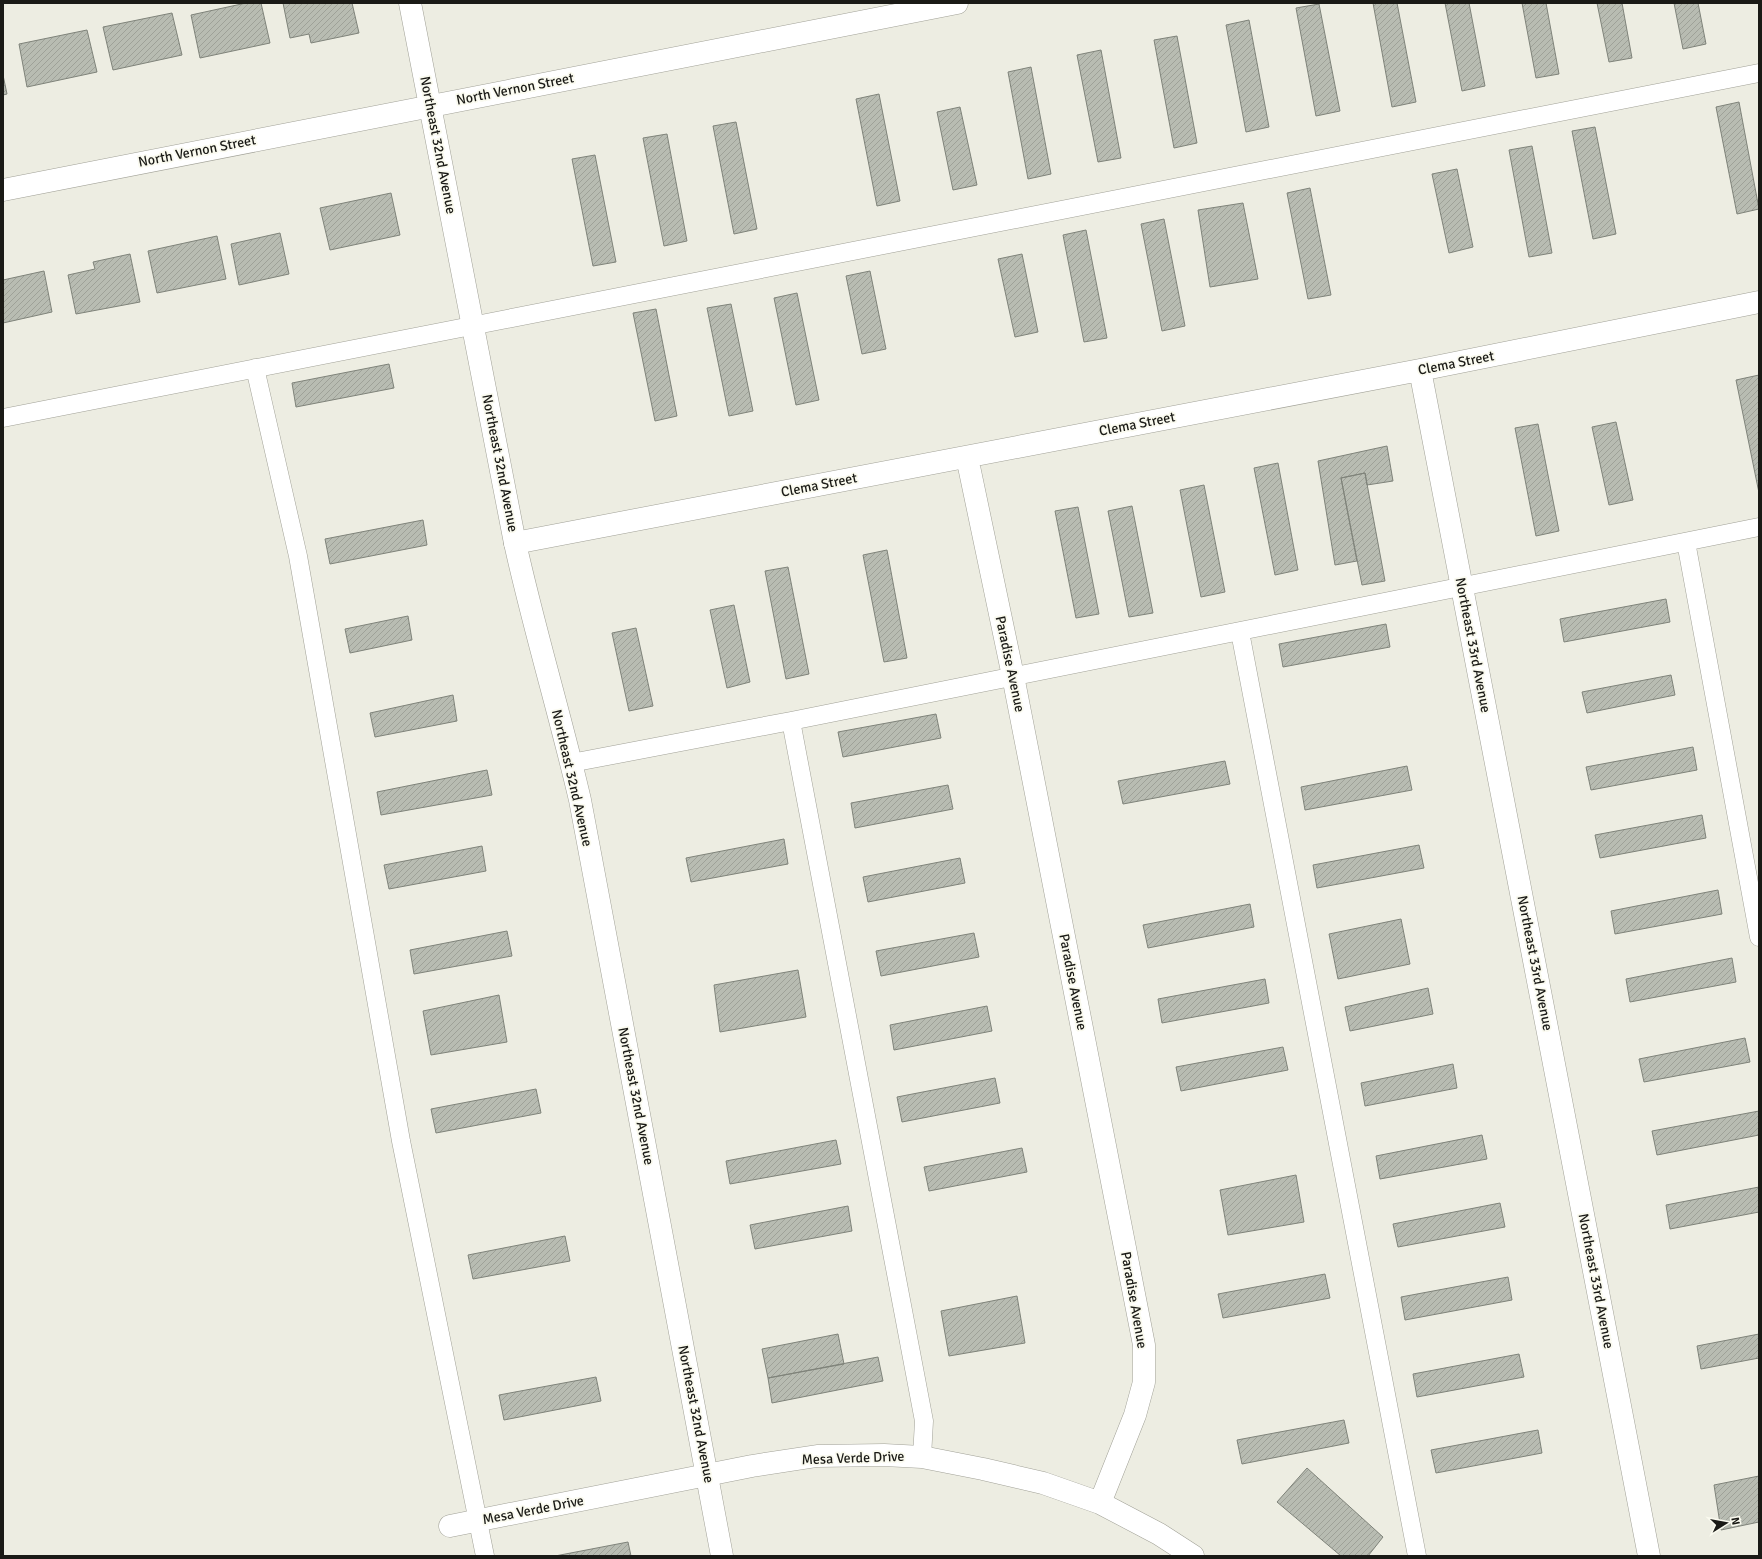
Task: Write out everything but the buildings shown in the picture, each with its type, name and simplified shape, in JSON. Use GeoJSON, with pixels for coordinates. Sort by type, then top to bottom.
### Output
{"type":"FeatureCollection","features":[{"type":"Feature","properties":{"kind":"street","name":"Northeast 32nd Avenue"},"geometry":{"type":"LineString","coordinates":[[410,3],[526,595],[571,763],[581,808],[722,1556]]}},
{"type":"Feature","properties":{"kind":"street","name":"North Vernon Street"},"geometry":{"type":"LineString","coordinates":[[3,190],[430,105],[957,3]]}},
{"type":"Feature","properties":{"kind":"street","name":"Clema Street"},"geometry":{"type":"LineString","coordinates":[[515,543],[1420,370],[1759,302]]}},
{"type":"Feature","properties":{"kind":"street","name":"Northeast 33rd Avenue"},"geometry":{"type":"LineString","coordinates":[[1420,370],[1649,1556]]}},
{"type":"Feature","properties":{"kind":"street","name":"Paradise Avenue"},"geometry":{"type":"LineString","coordinates":[[967,457],[1013,676],[1144,1345],[1144,1382],[1135,1416],[1100,1503]]}},
{"type":"Feature","properties":{"kind":"street","name":"Mesa Verde Drive"},"geometry":{"type":"LineString","coordinates":[[450,1526],[752,1466],[818,1456],[884,1455],[922,1457],[1043,1483],[1100,1503],[1159,1534],[1193,1556]]}},
{"type":"Feature","properties":{"kind":"lane"},"geometry":{"type":"LineString","coordinates":[[3,418],[1759,73]]}},
{"type":"Feature","properties":{"kind":"lane"},"geometry":{"type":"LineString","coordinates":[[255,368],[298,556],[401,1141],[479,1520],[485,1556]]}},
{"type":"Feature","properties":{"kind":"lane"},"geometry":{"type":"LineString","coordinates":[[571,763],[1462,588],[1759,527]]}},
{"type":"Feature","properties":{"kind":"lane"},"geometry":{"type":"LineString","coordinates":[[1686,542],[1759,937]]}},
{"type":"Feature","properties":{"kind":"lane"},"geometry":{"type":"LineString","coordinates":[[1240,632],[1417,1556]]}},
{"type":"Feature","properties":{"kind":"lane"},"geometry":{"type":"LineString","coordinates":[[791,721],[924,1421],[922,1457]]}}]}
